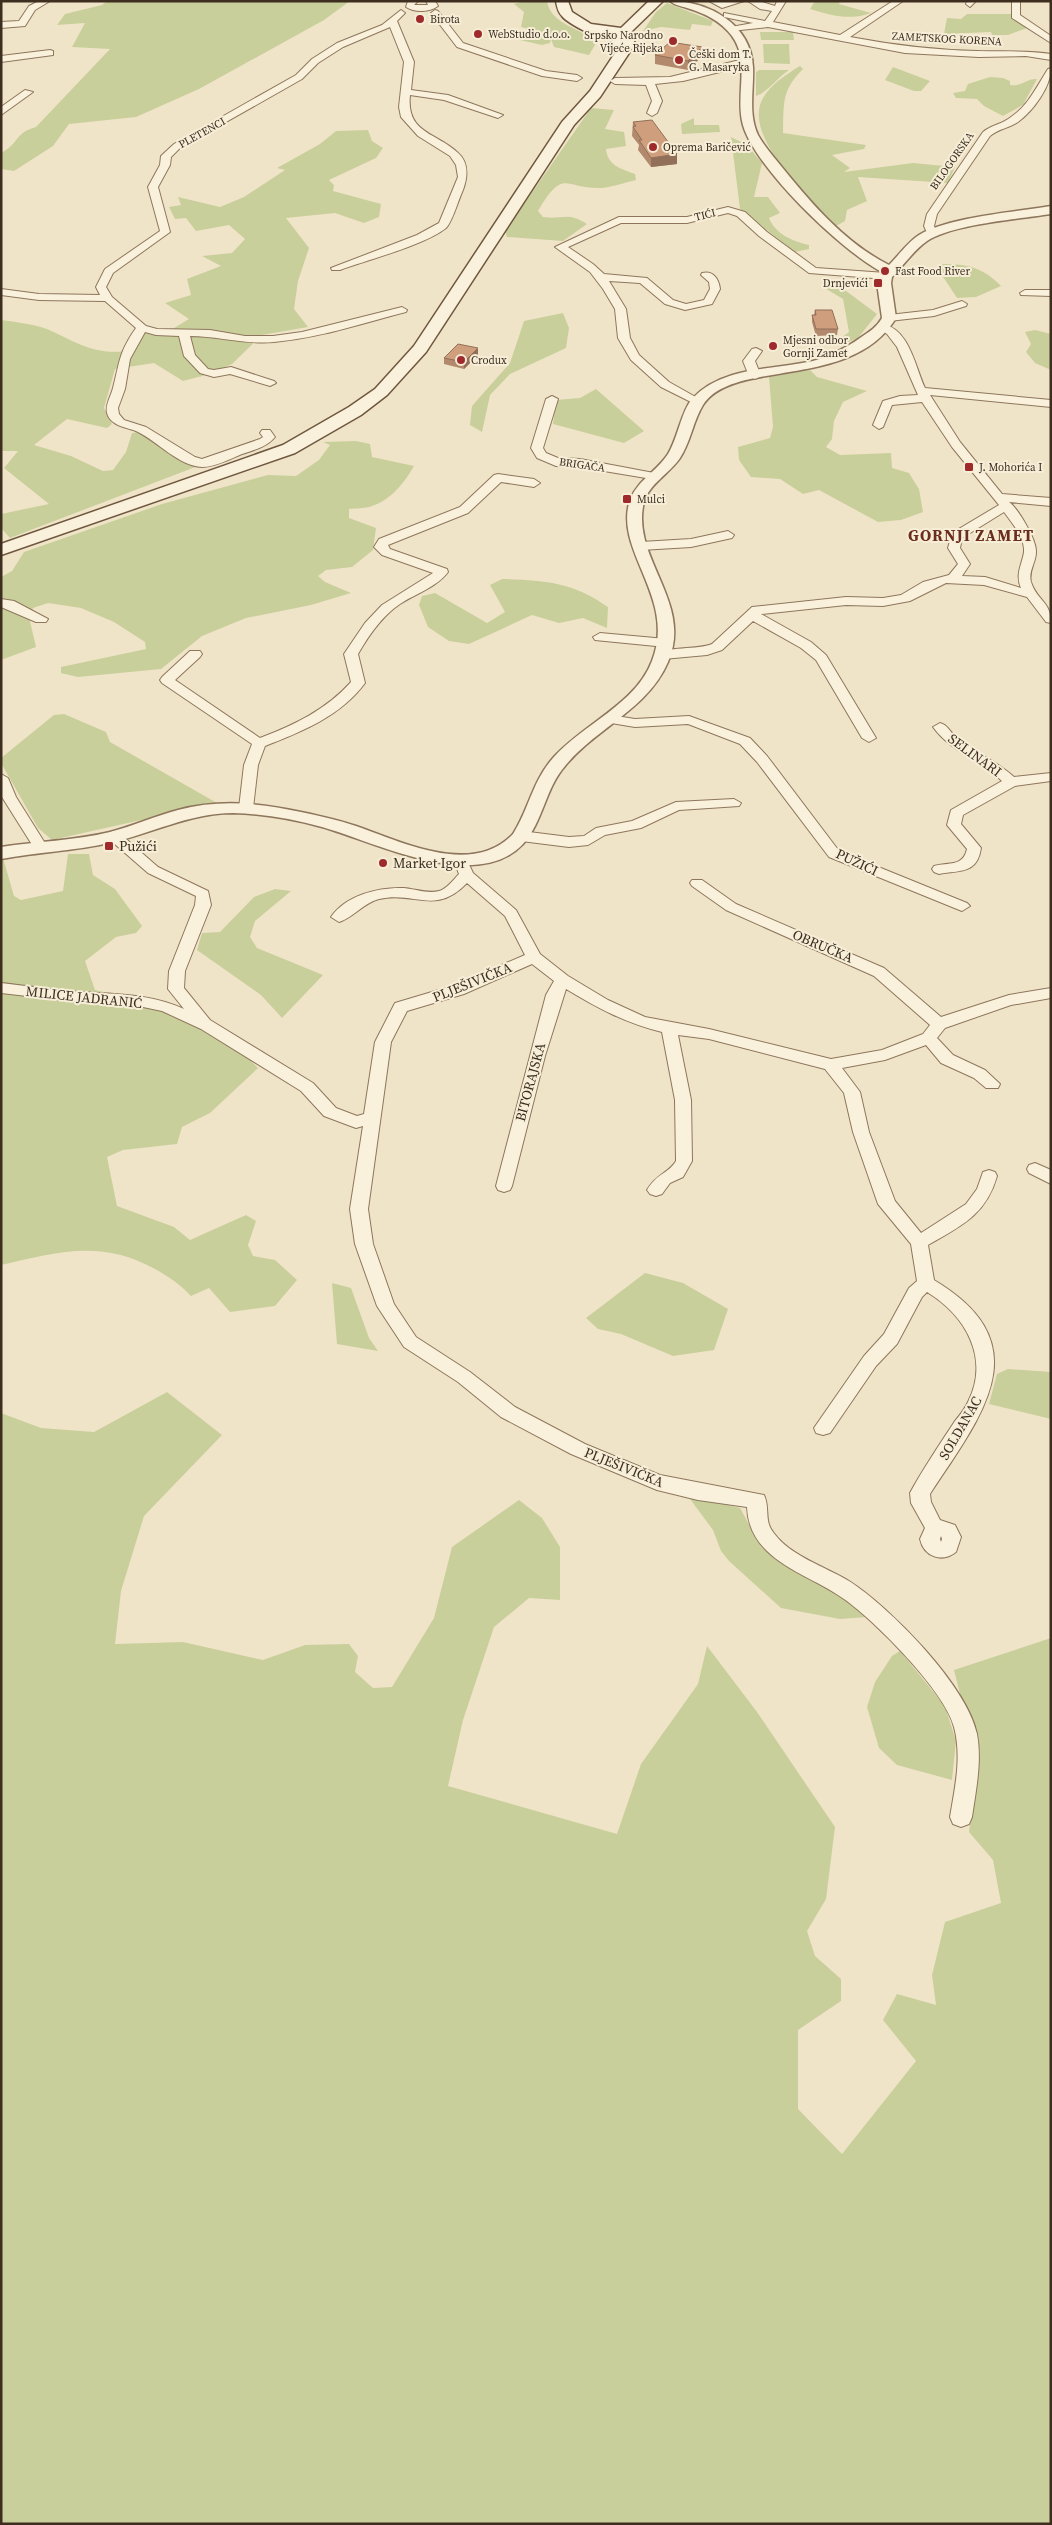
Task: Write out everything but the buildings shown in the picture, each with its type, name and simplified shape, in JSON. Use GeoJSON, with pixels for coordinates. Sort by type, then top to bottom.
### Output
{"type":"FeatureCollection","features":[{"type":"Feature","properties":{"kind":"main road"},"geometry":{"type":"LineString","coordinates":[[562,1],[564,10],[586,27],[600,30],[620,39]]}},
{"type":"Feature","properties":{"kind":"main road"},"geometry":{"type":"LineString","coordinates":[[600,30],[621,24],[634,12],[655,3]]}},
{"type":"Feature","properties":{"kind":"main road"},"geometry":{"type":"LineString","coordinates":[[1,550],[289,449],[339,421],[381,392],[420,349],[569,122],[571,112],[582,93],[620,39],[655,3]]}},
{"type":"Feature","properties":{"kind":"street"},"geometry":{"type":"LineString","coordinates":[[1,25],[22,24],[32,8],[46,1]]}},
{"type":"Feature","properties":{"kind":"street"},"geometry":{"type":"LineString","coordinates":[[713,1],[722,5],[740,1]]}},
{"type":"Feature","properties":{"kind":"street"},"geometry":{"type":"LineString","coordinates":[[752,1],[763,7],[780,5]]}},
{"type":"Feature","properties":{"kind":"street","name":"ZAMETSKOG KORENA"},"geometry":{"type":"LineString","coordinates":[[842,38],[899,1]]}},
{"type":"Feature","properties":{"kind":"street"},"geometry":{"type":"LineString","coordinates":[[1016,1],[1015,16],[1051,40]]}},
{"type":"Feature","properties":{"kind":"street"},"geometry":{"type":"LineString","coordinates":[[680,3],[709,13],[734,29],[739,35],[748,65],[746,116],[748,128],[755,140],[821,219],[880,270],[884,283],[886,323],[897,337],[924,395],[961,452],[1004,501],[1028,540],[1030,557],[1023,575],[1032,595],[1051,619]]}},
{"type":"Feature","properties":{"kind":"street"},"geometry":{"type":"LineString","coordinates":[[413,6],[432,4],[460,45],[545,74],[577,78]]}},
{"type":"Feature","properties":{"kind":"street"},"geometry":{"type":"LineString","coordinates":[[768,24],[780,5]]}},
{"type":"Feature","properties":{"kind":"street","name":"PLETENCI"},"geometry":{"type":"LineString","coordinates":[[105,298],[101,287],[110,271],[165,232],[153,187],[165,166],[166,156],[177,146],[205,132],[299,77],[315,61],[340,45],[385,27],[413,6]]}},
{"type":"Feature","properties":{"kind":"street","name":"ZAMETSKOG KORENA"},"geometry":{"type":"LineString","coordinates":[[727,15],[905,50],[979,54],[1026,53],[1051,56]]}},
{"type":"Feature","properties":{"kind":"street"},"geometry":{"type":"LineString","coordinates":[[336,268],[420,237],[444,225],[448,219],[463,177],[461,165],[454,154],[421,134],[406,117],[404,107],[408,56],[394,31],[392,21]]}},
{"type":"Feature","properties":{"kind":"street","name":"ZAMETSKOG KORENA"},"geometry":{"type":"LineString","coordinates":[[734,29],[768,24]]}},
{"type":"Feature","properties":{"kind":"street"},"geometry":{"type":"LineString","coordinates":[[1,59],[50,52]]}},
{"type":"Feature","properties":{"kind":"street"},"geometry":{"type":"LineString","coordinates":[[616,80],[650,84],[690,77],[724,68],[748,65]]}},
{"type":"Feature","properties":{"kind":"street","name":"BILOGORSKA"},"geometry":{"type":"LineString","coordinates":[[932,233],[928,226],[932,214],[978,146],[990,131],[1013,121],[1030,106],[1051,71]]}},
{"type":"Feature","properties":{"kind":"street"},"geometry":{"type":"LineString","coordinates":[[650,84],[658,96],[657,106],[652,113]]}},
{"type":"Feature","properties":{"kind":"street"},"geometry":{"type":"LineString","coordinates":[[1,112],[28,92]]}},
{"type":"Feature","properties":{"kind":"street"},"geometry":{"type":"LineString","coordinates":[[406,92],[445,97],[498,116]]}},
{"type":"Feature","properties":{"kind":"street","name":"TIĆI"},"geometry":{"type":"LineString","coordinates":[[697,402],[686,398],[663,382],[632,355],[624,340],[622,330],[623,316],[620,306],[599,276],[560,247],[619,220],[687,220],[728,210],[741,214],[763,234],[813,271],[843,274],[880,270]]}},
{"type":"Feature","properties":{"kind":"street"},"geometry":{"type":"LineString","coordinates":[[880,270],[921,238],[932,233],[961,225],[1051,210]]}},
{"type":"Feature","properties":{"kind":"street"},"geometry":{"type":"LineString","coordinates":[[599,276],[643,280],[669,302],[685,307],[702,305],[712,298],[715,289],[714,281],[706,275]]}},
{"type":"Feature","properties":{"kind":"street"},"geometry":{"type":"LineString","coordinates":[[1,292],[39,297],[105,298],[134,318],[142,328],[156,332],[210,332],[245,339],[273,339],[302,335],[402,310]]}},
{"type":"Feature","properties":{"kind":"street"},"geometry":{"type":"LineString","coordinates":[[1025,293],[1051,293]]}},
{"type":"Feature","properties":{"kind":"street"},"geometry":{"type":"LineString","coordinates":[[339,917],[348,908],[374,895],[386,893],[431,897],[444,895],[464,868],[502,851],[521,836],[544,784],[561,760],[635,698],[645,686],[664,649],[668,629],[666,610],[641,546],[636,518],[636,503],[644,489],[674,455],[697,402],[708,391],[720,384],[830,360],[858,347],[886,323],[934,313],[962,304]]}},
{"type":"Feature","properties":{"kind":"street"},"geometry":{"type":"LineString","coordinates":[[142,328],[130,345],[124,359],[119,388],[112,408],[113,415],[120,422],[142,429],[191,460],[202,463],[216,460],[264,442],[269,438],[266,433]]}},
{"type":"Feature","properties":{"kind":"street"},"geometry":{"type":"LineString","coordinates":[[183,333],[188,344],[190,356],[204,371],[214,374],[231,370],[270,383]]}},
{"type":"Feature","properties":{"kind":"street"},"geometry":{"type":"LineString","coordinates":[[755,376],[749,361],[756,351]]}},
{"type":"Feature","properties":{"kind":"street"},"geometry":{"type":"LineString","coordinates":[[879,425],[888,403],[902,398],[924,395],[1051,404]]}},
{"type":"Feature","properties":{"kind":"street","name":"BRIGAČA"},"geometry":{"type":"LineString","coordinates":[[552,399],[537,448],[541,455],[556,462],[580,463],[654,478]]}},
{"type":"Feature","properties":{"kind":"street"},"geometry":{"type":"LineString","coordinates":[[246,808],[251,765],[259,743],[320,716],[345,699],[358,683],[352,654],[361,637],[393,604],[428,584],[442,572],[386,552],[380,547],[383,542],[464,510],[498,478],[534,483]]}},
{"type":"Feature","properties":{"kind":"street"},"geometry":{"type":"LineString","coordinates":[[953,579],[964,564],[954,548],[956,536],[1004,501],[1051,502]]}},
{"type":"Feature","properties":{"kind":"street"},"geometry":{"type":"LineString","coordinates":[[641,546],[691,543],[728,535]]}},
{"type":"Feature","properties":{"kind":"street"},"geometry":{"type":"LineString","coordinates":[[600,637],[664,649],[707,651],[732,635],[757,610],[846,601],[883,602],[905,598],[938,581],[953,579],[985,581],[1032,595]]}},
{"type":"Feature","properties":{"kind":"street"},"geometry":{"type":"LineString","coordinates":[[1,603],[9,604],[40,619]]}},
{"type":"Feature","properties":{"kind":"street"},"geometry":{"type":"LineString","coordinates":[[752,616],[806,645],[821,658],[869,738]]}},
{"type":"Feature","properties":{"kind":"street"},"geometry":{"type":"LineString","coordinates":[[195,654],[167,680],[259,743]]}},
{"type":"Feature","properties":{"kind":"street","name":"PUŽIĆI"},"geometry":{"type":"LineString","coordinates":[[610,719],[635,722],[689,720],[744,741],[762,758],[834,854],[962,906]]}},
{"type":"Feature","properties":{"kind":"street","name":"SELINARI"},"geometry":{"type":"LineString","coordinates":[[940,727],[950,739],[994,766],[1011,782]]}},
{"type":"Feature","properties":{"kind":"street","name":"SELINARI"},"geometry":{"type":"LineString","coordinates":[[938,869],[966,865],[972,859],[974,848],[954,825],[956,814],[1011,782],[1051,777]]}},
{"type":"Feature","properties":{"kind":"street"},"geometry":{"type":"LineString","coordinates":[[1,778],[9,797],[41,848]]}},
{"type":"Feature","properties":{"kind":"street"},"geometry":{"type":"LineString","coordinates":[[521,836],[569,842],[588,840],[601,831],[636,825],[676,806],[734,803]]}},
{"type":"Feature","properties":{"kind":"street"},"geometry":{"type":"LineString","coordinates":[[1,853],[114,836],[209,808],[246,808],[328,823],[464,868],[511,913],[534,957],[563,980],[602,1004],[640,1021],[717,1036],[831,1065],[885,1055],[929,1038],[939,1024],[1009,1000],[1051,993]]}},
{"type":"Feature","properties":{"kind":"street"},"geometry":{"type":"LineString","coordinates":[[114,836],[153,870],[203,894],[203,905],[177,971],[176,989],[207,1025],[307,1088],[330,1112],[356,1122],[373,1117]]}},
{"type":"Feature","properties":{"kind":"street","name":"OBRUČKA"},"geometry":{"type":"LineString","coordinates":[[697,883],[731,907],[879,972],[939,1024]]}},
{"type":"Feature","properties":{"kind":"street","name":"PLJEŠIVIČKA"},"geometry":{"type":"LineString","coordinates":[[534,957],[458,990],[401,1007],[383,1042],[359,1209],[364,1244],[386,1306],[410,1342],[441,1360],[508,1412],[535,1428],[657,1482],[698,1492],[757,1501],[760,1528],[779,1551],[850,1592],[879,1616],[927,1669],[951,1699],[964,1722],[968,1749],[961,1817]]}},
{"type":"Feature","properties":{"kind":"street","name":"BITORAJSKA"},"geometry":{"type":"LineString","coordinates":[[504,1186],[536,1056],[554,995],[563,980]]}},
{"type":"Feature","properties":{"kind":"street","name":"MILICE JADRANIĆ"},"geometry":{"type":"LineString","coordinates":[[1,988],[80,997],[129,999],[166,1007],[207,1025]]}},
{"type":"Feature","properties":{"kind":"street"},"geometry":{"type":"LineString","coordinates":[[656,1190],[664,1179],[677,1173],[684,1161],[683,1100],[670,1028]]}},
{"type":"Feature","properties":{"kind":"street"},"geometry":{"type":"LineString","coordinates":[[929,1038],[942,1054],[955,1062],[982,1073],[992,1084]]}},
{"type":"Feature","properties":{"kind":"street"},"geometry":{"type":"LineString","coordinates":[[823,1428],[870,1361],[890,1339],[915,1293],[926,1283],[919,1242],[887,1204],[861,1132],[852,1092],[831,1065]]}},
{"type":"Feature","properties":{"kind":"street"},"geometry":{"type":"LineString","coordinates":[[1035,1169],[1051,1178]]}},
{"type":"Feature","properties":{"kind":"street"},"geometry":{"type":"LineString","coordinates":[[919,1242],[974,1210],[986,1191],[989,1176]]}},
{"type":"Feature","properties":{"kind":"street","name":"SOLDANAC"},"geometry":{"type":"LineString","coordinates":[[926,1283],[950,1296],[974,1325],[985,1351],[986,1365],[979,1399],[920,1493],[921,1504],[936,1530]]}},
{"type":"Feature","properties":{"kind":"green space"},"geometry":{"type":"Polygon","coordinates":[[[107,1],[350,1],[324,20],[199,89],[136,117],[69,124],[53,146],[14,171],[1,169],[1,153],[7,150],[24,132],[36,127],[110,49],[72,47],[85,23],[57,25],[65,14],[102,5],[107,1]]]}},
{"type":"Feature","properties":{"kind":"green space"},"geometry":{"type":"Polygon","coordinates":[[[524,1],[547,1],[554,16],[596,43],[589,55],[554,47],[551,39],[550,43],[542,45],[520,40],[518,36],[528,32],[548,37],[541,32],[521,27],[524,12],[514,4],[524,1]]]}},
{"type":"Feature","properties":{"kind":"green space"},"geometry":{"type":"Polygon","coordinates":[[[815,1],[840,1],[839,4],[871,13],[855,17],[833,15],[810,9],[815,1]]]}},
{"type":"Feature","properties":{"kind":"green space"},"geometry":{"type":"Polygon","coordinates":[[[667,3],[713,21],[711,26],[692,24],[690,30],[661,27],[643,31],[656,12],[667,3]]]}},
{"type":"Feature","properties":{"kind":"green space"},"geometry":{"type":"Polygon","coordinates":[[[967,14],[1012,14],[1013,17],[1030,27],[1008,35],[992,35],[991,32],[944,34],[947,18],[961,19],[967,14]]]}},
{"type":"Feature","properties":{"kind":"green space"},"geometry":{"type":"Polygon","coordinates":[[[760,32],[793,32],[794,40],[761,40],[760,32]]]}},
{"type":"Feature","properties":{"kind":"green space"},"geometry":{"type":"Polygon","coordinates":[[[763,44],[789,44],[790,64],[764,63],[763,44]]]}},
{"type":"Feature","properties":{"kind":"green space"},"geometry":{"type":"Polygon","coordinates":[[[800,66],[803,69],[791,84],[785,98],[783,133],[866,145],[864,149],[832,155],[850,168],[844,172],[913,163],[955,167],[948,183],[858,177],[867,201],[847,210],[845,221],[838,225],[833,225],[781,166],[769,148],[761,130],[759,113],[766,93],[800,66]]]}},
{"type":"Feature","properties":{"kind":"green space"},"geometry":{"type":"Polygon","coordinates":[[[893,67],[930,81],[921,91],[914,91],[885,80],[893,67]]]}},
{"type":"Feature","properties":{"kind":"green space"},"geometry":{"type":"Polygon","coordinates":[[[759,70],[789,70],[765,91],[756,96],[756,72],[759,70]]]}},
{"type":"Feature","properties":{"kind":"green space"},"geometry":{"type":"Polygon","coordinates":[[[990,77],[1003,78],[1010,81],[1010,85],[1037,79],[1023,105],[1003,116],[984,106],[977,99],[956,98],[953,93],[965,91],[968,84],[990,77]]]}},
{"type":"Feature","properties":{"kind":"green space"},"geometry":{"type":"Polygon","coordinates":[[[591,108],[614,110],[605,129],[624,132],[626,146],[606,149],[607,155],[616,166],[635,174],[636,180],[602,188],[589,188],[566,183],[560,184],[547,197],[538,211],[543,217],[570,217],[587,224],[563,241],[507,237],[505,231],[591,108]]]}},
{"type":"Feature","properties":{"kind":"green space"},"geometry":{"type":"Polygon","coordinates":[[[694,118],[694,125],[719,125],[720,132],[682,134],[681,124],[694,118]]]}},
{"type":"Feature","properties":{"kind":"green space"},"geometry":{"type":"Polygon","coordinates":[[[368,130],[372,141],[383,148],[376,158],[329,180],[334,185],[333,191],[381,204],[379,217],[364,223],[335,213],[286,218],[309,248],[298,281],[294,309],[308,327],[262,335],[232,364],[206,375],[183,381],[154,363],[115,369],[104,408],[112,424],[107,428],[67,419],[34,445],[71,456],[103,471],[113,470],[126,452],[132,433],[140,432],[198,466],[10,538],[1,528],[1,514],[49,504],[4,468],[18,451],[1,451],[1,320],[42,327],[87,347],[108,352],[131,350],[144,332],[161,336],[189,319],[165,303],[191,295],[187,279],[221,266],[202,256],[232,253],[245,239],[229,225],[196,231],[186,218],[175,219],[169,207],[181,205],[178,197],[220,207],[244,197],[285,170],[277,168],[320,144],[336,131],[368,130]]]}},
{"type":"Feature","properties":{"kind":"green space"},"geometry":{"type":"Polygon","coordinates":[[[731,137],[747,145],[762,163],[754,197],[768,197],[780,213],[769,218],[772,224],[786,236],[809,245],[809,249],[795,252],[740,209],[731,137]]]}},
{"type":"Feature","properties":{"kind":"green space"},"geometry":{"type":"Polygon","coordinates":[[[941,264],[974,268],[1001,286],[976,297],[957,298],[938,269],[941,264]]]}},
{"type":"Feature","properties":{"kind":"green space"},"geometry":{"type":"Polygon","coordinates":[[[824,281],[834,282],[877,314],[858,338],[841,345],[837,341],[849,332],[843,299],[823,287],[824,281]]]}},
{"type":"Feature","properties":{"kind":"green space"},"geometry":{"type":"Polygon","coordinates":[[[563,313],[569,328],[566,348],[510,374],[490,395],[482,432],[470,425],[472,406],[510,363],[524,321],[563,313]]]}},
{"type":"Feature","properties":{"kind":"green space"},"geometry":{"type":"Polygon","coordinates":[[[1035,330],[1051,334],[1051,370],[1035,363],[1026,352],[1031,344],[1025,332],[1035,330]]]}},
{"type":"Feature","properties":{"kind":"green space"},"geometry":{"type":"Polygon","coordinates":[[[810,370],[817,377],[867,391],[843,402],[834,421],[832,439],[826,447],[840,455],[891,453],[892,468],[909,473],[919,489],[923,512],[901,520],[878,522],[819,490],[803,494],[780,479],[751,477],[739,460],[738,447],[770,438],[773,427],[769,377],[810,370]]]}},
{"type":"Feature","properties":{"kind":"green space"},"geometry":{"type":"Polygon","coordinates":[[[596,389],[644,431],[624,443],[553,424],[556,400],[580,398],[596,389]]]}},
{"type":"Feature","properties":{"kind":"green space"},"geometry":{"type":"Polygon","coordinates":[[[356,441],[370,444],[372,457],[414,466],[402,484],[379,503],[369,507],[349,509],[349,518],[376,528],[373,550],[352,567],[326,570],[318,576],[325,582],[351,593],[311,605],[246,618],[202,636],[161,669],[78,677],[61,673],[61,667],[146,649],[145,642],[114,622],[81,608],[48,603],[33,608],[29,617],[36,647],[1,660],[1,577],[12,571],[24,552],[162,504],[268,475],[296,476],[319,460],[330,445],[323,442],[356,441]]]}},
{"type":"Feature","properties":{"kind":"green space"},"geometry":{"type":"Polygon","coordinates":[[[502,579],[531,580],[558,584],[583,592],[608,607],[607,628],[583,618],[559,623],[532,615],[469,644],[449,641],[428,627],[419,605],[422,596],[435,593],[487,623],[505,612],[490,585],[502,579]]]}},
{"type":"Feature","properties":{"kind":"green space"},"geometry":{"type":"Polygon","coordinates":[[[64,714],[106,732],[110,742],[217,803],[52,840],[38,828],[1,763],[1,758],[54,715],[64,714]]]}},
{"type":"Feature","properties":{"kind":"green space"},"geometry":{"type":"Polygon","coordinates":[[[68,854],[89,854],[93,875],[115,889],[142,926],[136,933],[116,937],[85,961],[95,990],[162,1005],[235,1045],[258,1068],[210,1113],[182,1127],[177,1144],[123,1150],[107,1157],[117,1206],[174,1227],[190,1240],[246,1215],[256,1221],[248,1245],[253,1256],[275,1260],[297,1280],[275,1306],[230,1312],[209,1288],[191,1296],[174,1281],[155,1269],[116,1254],[97,1251],[60,1253],[1,1265],[1,859],[3,858],[14,896],[21,900],[63,891],[68,854]]]}},
{"type":"Feature","properties":{"kind":"green space"},"geometry":{"type":"Polygon","coordinates":[[[275,889],[291,891],[255,921],[250,937],[257,948],[323,975],[282,1018],[261,995],[197,950],[202,933],[220,932],[254,897],[275,889]]]}},
{"type":"Feature","properties":{"kind":"green space"},"geometry":{"type":"Polygon","coordinates":[[[645,1273],[683,1283],[728,1309],[714,1350],[673,1356],[621,1334],[598,1329],[586,1318],[645,1273]]]}},
{"type":"Feature","properties":{"kind":"green space"},"geometry":{"type":"Polygon","coordinates":[[[332,1283],[351,1288],[369,1338],[378,1351],[337,1344],[332,1283]]]}},
{"type":"Feature","properties":{"kind":"green space"},"geometry":{"type":"Polygon","coordinates":[[[1008,1369],[1051,1372],[1051,1419],[989,1404],[997,1374],[1008,1369]]]}},
{"type":"Feature","properties":{"kind":"green space"},"geometry":{"type":"Polygon","coordinates":[[[167,1392],[222,1435],[144,1516],[121,1591],[115,1644],[183,1642],[263,1660],[305,1645],[349,1644],[358,1656],[355,1672],[373,1688],[392,1687],[434,1618],[452,1547],[519,1500],[542,1518],[560,1547],[560,1600],[529,1598],[494,1627],[463,1720],[448,1786],[617,1834],[641,1764],[698,1684],[707,1646],[757,1712],[835,1827],[826,1899],[807,1931],[815,1956],[841,1979],[841,2001],[798,2030],[798,2109],[842,2154],[916,2061],[883,2020],[897,1994],[936,2005],[932,1975],[945,1922],[1001,1903],[993,1860],[969,1832],[977,1761],[954,1670],[1051,1638],[1051,2524],[1,2524],[1,1413],[41,1428],[94,1432],[167,1392]]]}},
{"type":"Feature","properties":{"kind":"green space"},"geometry":{"type":"Polygon","coordinates":[[[687,1495],[740,1508],[762,1548],[781,1561],[821,1581],[868,1617],[840,1619],[781,1608],[729,1561],[721,1551],[713,1530],[687,1495]]]}},
{"type":"Feature","properties":{"kind":"green space"},"geometry":{"type":"Polygon","coordinates":[[[900,1651],[945,1706],[956,1741],[952,1780],[897,1765],[879,1748],[867,1707],[875,1682],[892,1656],[900,1651]]]}},
{"type":"Feature","properties":{"kind":"place","name":"Birota"},"geometry":{"type":"Point","coordinates":[420,19]}},
{"type":"Feature","properties":{"kind":"place","name":"WebStudio d.o.o."},"geometry":{"type":"Point","coordinates":[478,34]}},
{"type":"Feature","properties":{"kind":"place","name":"Srpsko Narodno Vijeće Rijeka"},"geometry":{"type":"Point","coordinates":[673,41]}},
{"type":"Feature","properties":{"kind":"place","name":"Češki dom T. G. Masaryka"},"geometry":{"type":"Point","coordinates":[679,60]}},
{"type":"Feature","properties":{"kind":"place","name":"Oprema Baričević"},"geometry":{"type":"Point","coordinates":[653,147]}},
{"type":"Feature","properties":{"kind":"place","name":"Fast Food River"},"geometry":{"type":"Point","coordinates":[885,271]}},
{"type":"Feature","properties":{"kind":"place","name":"Drnjevići"},"geometry":{"type":"Point","coordinates":[878,283]}},
{"type":"Feature","properties":{"kind":"place","name":"Mjesni odbor Gornji Zamet"},"geometry":{"type":"Point","coordinates":[773,346]}},
{"type":"Feature","properties":{"kind":"place","name":"Crodux"},"geometry":{"type":"Point","coordinates":[461,360]}},
{"type":"Feature","properties":{"kind":"place","name":"J. Mohorića I"},"geometry":{"type":"Point","coordinates":[969,467]}},
{"type":"Feature","properties":{"kind":"place","name":"Mulci"},"geometry":{"type":"Point","coordinates":[627,499]}},
{"type":"Feature","properties":{"kind":"place","name":"Pužići"},"geometry":{"type":"Point","coordinates":[109,846]}},
{"type":"Feature","properties":{"kind":"place","name":"Market Igor"},"geometry":{"type":"Point","coordinates":[383,863]}},
{"type":"Feature","properties":{"kind":"district","name":"GORNJI ZAMET"},"geometry":{"type":"Point","coordinates":[971,535]}}]}
